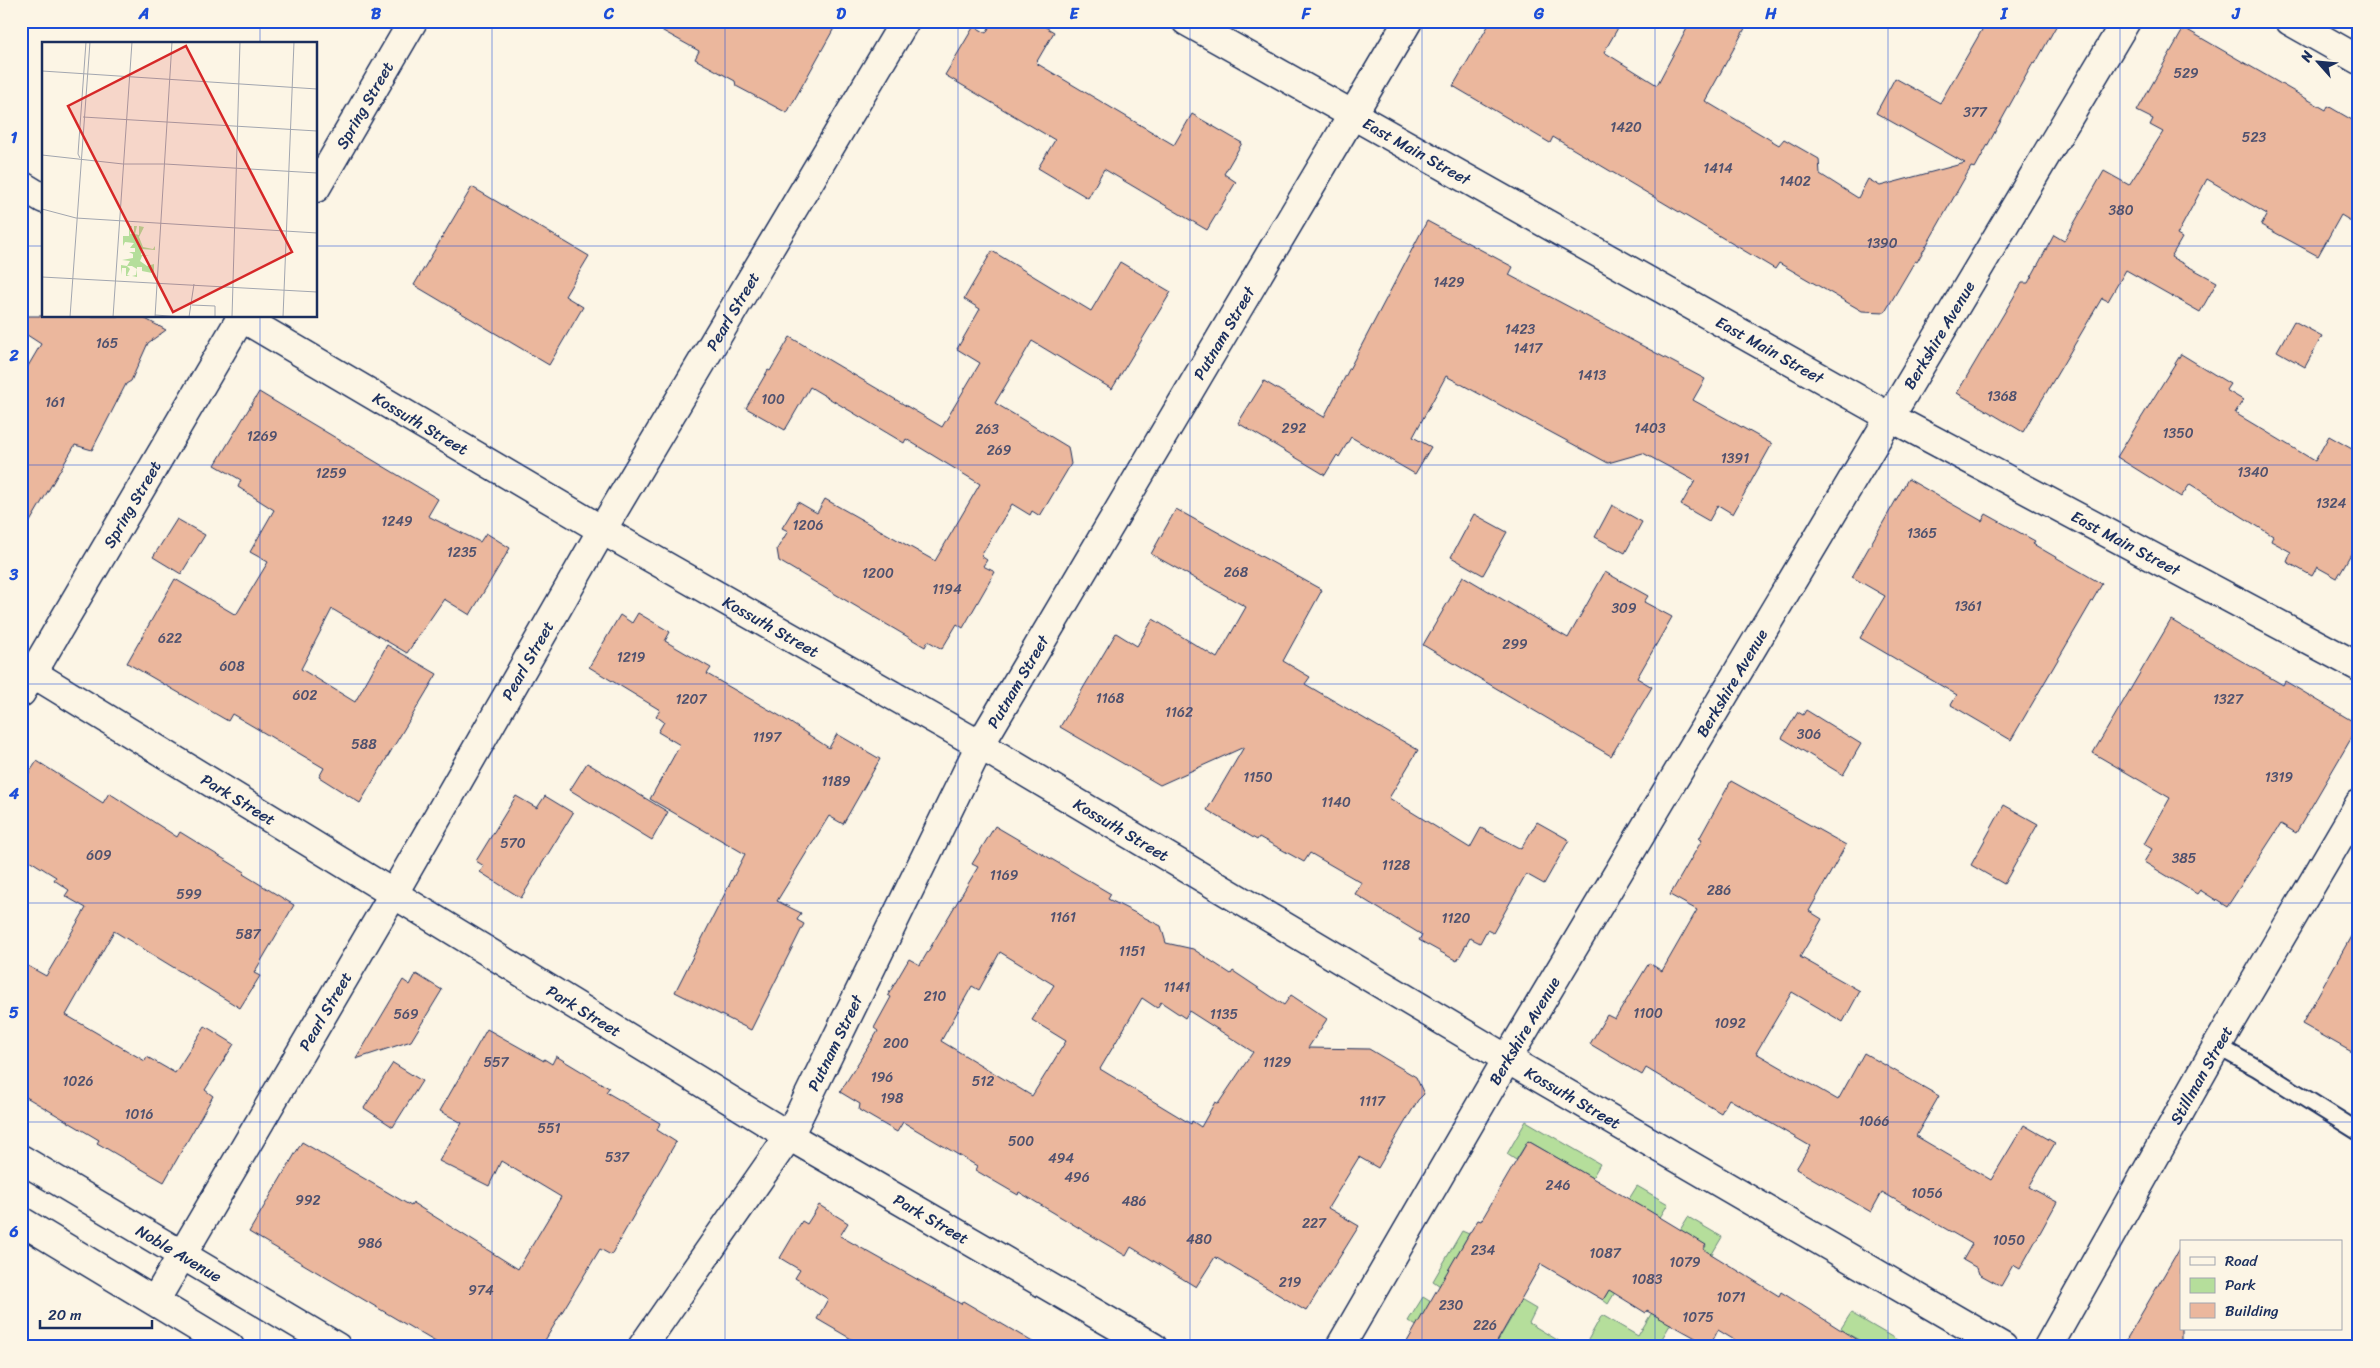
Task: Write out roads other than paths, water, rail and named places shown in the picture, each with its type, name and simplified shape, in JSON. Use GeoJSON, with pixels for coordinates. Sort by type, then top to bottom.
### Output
{"type":"FeatureCollection","features":[{"type":"Feature","properties":{"kind":"street","name":"Spring Street"},"geometry":{"type":"LineString","coordinates":[[318,185],[413,21]]}},
{"type":"Feature","properties":{"kind":"street","name":"Pearl Street"},"geometry":{"type":"LineString","coordinates":[[155,1301],[394,893],[602,530],[905,21]]}},
{"type":"Feature","properties":{"kind":"street","name":"East Main Street"},"geometry":{"type":"LineString","coordinates":[[1186,21],[1890,417],[2359,667]]}},
{"type":"Feature","properties":{"kind":"street","name":"Putnam Street"},"geometry":{"type":"LineString","coordinates":[[642,1347],[789,1136],[980,745],[1408,21]]}},
{"type":"Feature","properties":{"kind":"street","name":"Berkshire Avenue"},"geometry":{"type":"LineString","coordinates":[[1340,1347],[1508,1059],[2126,21]]}},
{"type":"Feature","properties":{"kind":"street"},"geometry":{"type":"LineString","coordinates":[[2290,21],[2359,60]]}},
{"type":"Feature","properties":{"kind":"street"},"geometry":{"type":"LineString","coordinates":[[21,185],[42,198]]}},
{"type":"Feature","properties":{"kind":"street","name":"Spring Street"},"geometry":{"type":"LineString","coordinates":[[25,677],[240,318]]}},
{"type":"Feature","properties":{"kind":"street","name":"Kossuth Street"},"geometry":{"type":"LineString","coordinates":[[243,318],[602,530],[980,745],[1508,1059],[2003,1347]]}},
{"type":"Feature","properties":{"kind":"street","name":"Park Street"},"geometry":{"type":"LineString","coordinates":[[25,677],[394,893],[789,1136],[1153,1347]]}},
{"type":"Feature","properties":{"kind":"street","name":"Stillman Street"},"geometry":{"type":"LineString","coordinates":[[2048,1347],[2217,1046],[2359,804]]}},
{"type":"Feature","properties":{"kind":"street","name":"Noble Avenue"},"geometry":{"type":"LineString","coordinates":[[21,1159],[184,1254],[337,1347]]}},
{"type":"Feature","properties":{"kind":"street"},"geometry":{"type":"LineString","coordinates":[[21,1221],[230,1347]]}},
{"type":"Feature","properties":{"kind":"lane"},"geometry":{"type":"LineString","coordinates":[[2217,1046],[2257,1068],[2359,1132]]}}]}
